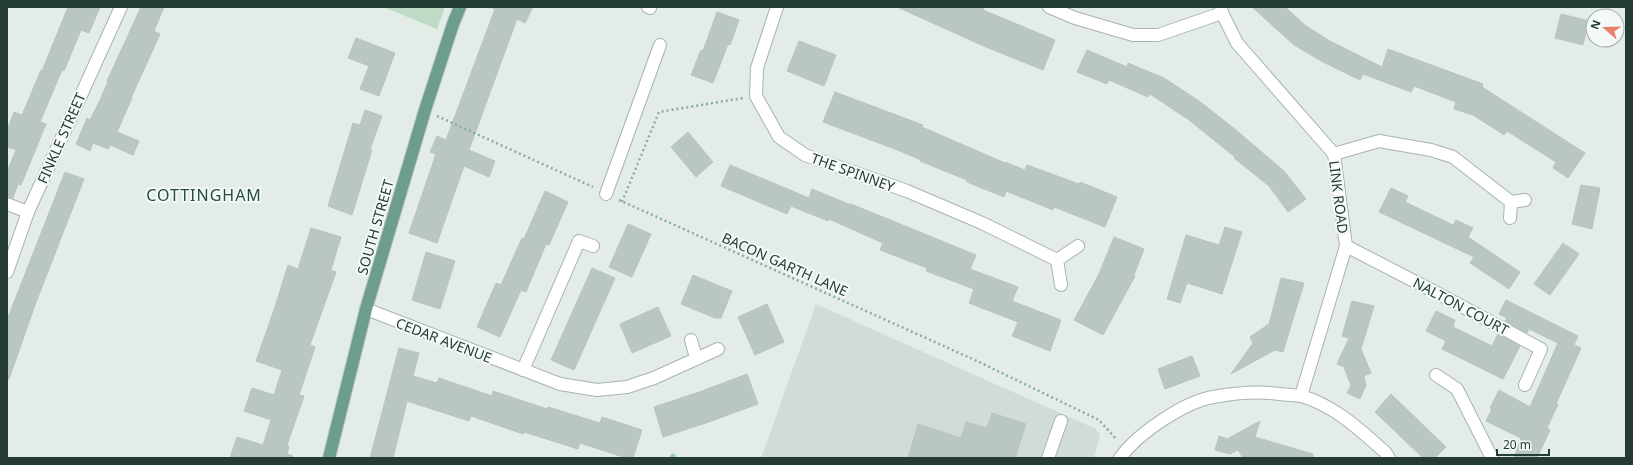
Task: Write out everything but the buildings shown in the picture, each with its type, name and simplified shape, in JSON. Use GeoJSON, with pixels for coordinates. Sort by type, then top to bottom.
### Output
{"type":"FeatureCollection","features":[{"type":"Feature","properties":{"kind":"main road","name":"SOUTH STREET"},"geometry":{"type":"LineString","coordinates":[[329,458],[366,309],[425,110],[460,7]]}},
{"type":"Feature","properties":{"kind":"street","name":"FINKLE STREET"},"geometry":{"type":"LineString","coordinates":[[7,272],[28,212],[121,7]]}},
{"type":"Feature","properties":{"kind":"street"},"geometry":{"type":"LineString","coordinates":[[756,96],[757,68],[777,7]]}},
{"type":"Feature","properties":{"kind":"street"},"geometry":{"type":"LineString","coordinates":[[1050,7],[1075,18],[1133,35],[1158,35],[1222,10]]}},
{"type":"Feature","properties":{"kind":"street","name":"LINK ROAD"},"geometry":{"type":"LineString","coordinates":[[1222,10],[1237,43],[1334,154],[1346,246],[1301,396]]}},
{"type":"Feature","properties":{"kind":"street"},"geometry":{"type":"LineString","coordinates":[[606,194],[660,46]]}},
{"type":"Feature","properties":{"kind":"street","name":"THE SPINNEY"},"geometry":{"type":"LineString","coordinates":[[756,96],[779,137],[804,154],[906,191],[982,223],[1057,260]]}},
{"type":"Feature","properties":{"kind":"street"},"geometry":{"type":"LineString","coordinates":[[1334,154],[1379,141],[1431,150],[1453,157],[1511,202],[1525,200]]}},
{"type":"Feature","properties":{"kind":"street"},"geometry":{"type":"LineString","coordinates":[[1510,218],[1511,202]]}},
{"type":"Feature","properties":{"kind":"street"},"geometry":{"type":"LineString","coordinates":[[7,204],[28,212]]}},
{"type":"Feature","properties":{"kind":"street"},"geometry":{"type":"LineString","coordinates":[[523,370],[579,241],[593,246]]}},
{"type":"Feature","properties":{"kind":"street"},"geometry":{"type":"LineString","coordinates":[[1061,285],[1057,260],[1078,246]]}},
{"type":"Feature","properties":{"kind":"street","name":"NALTON COURT"},"geometry":{"type":"LineString","coordinates":[[1346,246],[1541,349],[1526,385]]}},
{"type":"Feature","properties":{"kind":"street","name":"CEDAR AVENUE"},"geometry":{"type":"LineString","coordinates":[[366,309],[560,384],[597,390],[627,387],[654,378],[718,349]]}},
{"type":"Feature","properties":{"kind":"street"},"geometry":{"type":"LineString","coordinates":[[691,340],[696,358]]}},
{"type":"Feature","properties":{"kind":"street"},"geometry":{"type":"LineString","coordinates":[[1436,375],[1457,390],[1492,458]]}},
{"type":"Feature","properties":{"kind":"street"},"geometry":{"type":"LineString","coordinates":[[1123,456],[1146,432],[1176,411],[1212,397],[1259,392],[1301,396],[1324,406],[1347,420],[1385,452],[1389,458]]}},
{"type":"Feature","properties":{"kind":"street"},"geometry":{"type":"LineString","coordinates":[[1048,458],[1061,421]]}},
{"type":"Feature","properties":{"kind":"path"},"geometry":{"type":"LineString","coordinates":[[622,202],[659,112],[756,96]]}},
{"type":"Feature","properties":{"kind":"path","name":"BACON GARTH LANE"},"geometry":{"type":"LineString","coordinates":[[425,110],[622,202],[977,361],[1099,420],[1123,456]]}},
{"type":"Feature","properties":{"kind":"shaded area"},"geometry":{"type":"Polygon","coordinates":[[[816,304],[1096,429],[1100,436],[1094,458],[761,458],[816,304]]]}},
{"type":"Feature","properties":{"kind":"green space"},"geometry":{"type":"Polygon","coordinates":[[[383,7],[445,7],[437,29],[383,7]]]}},
{"type":"Feature","properties":{"kind":"district","name":"COTTINGHAM"},"geometry":{"type":"Point","coordinates":[204,195]}}]}
